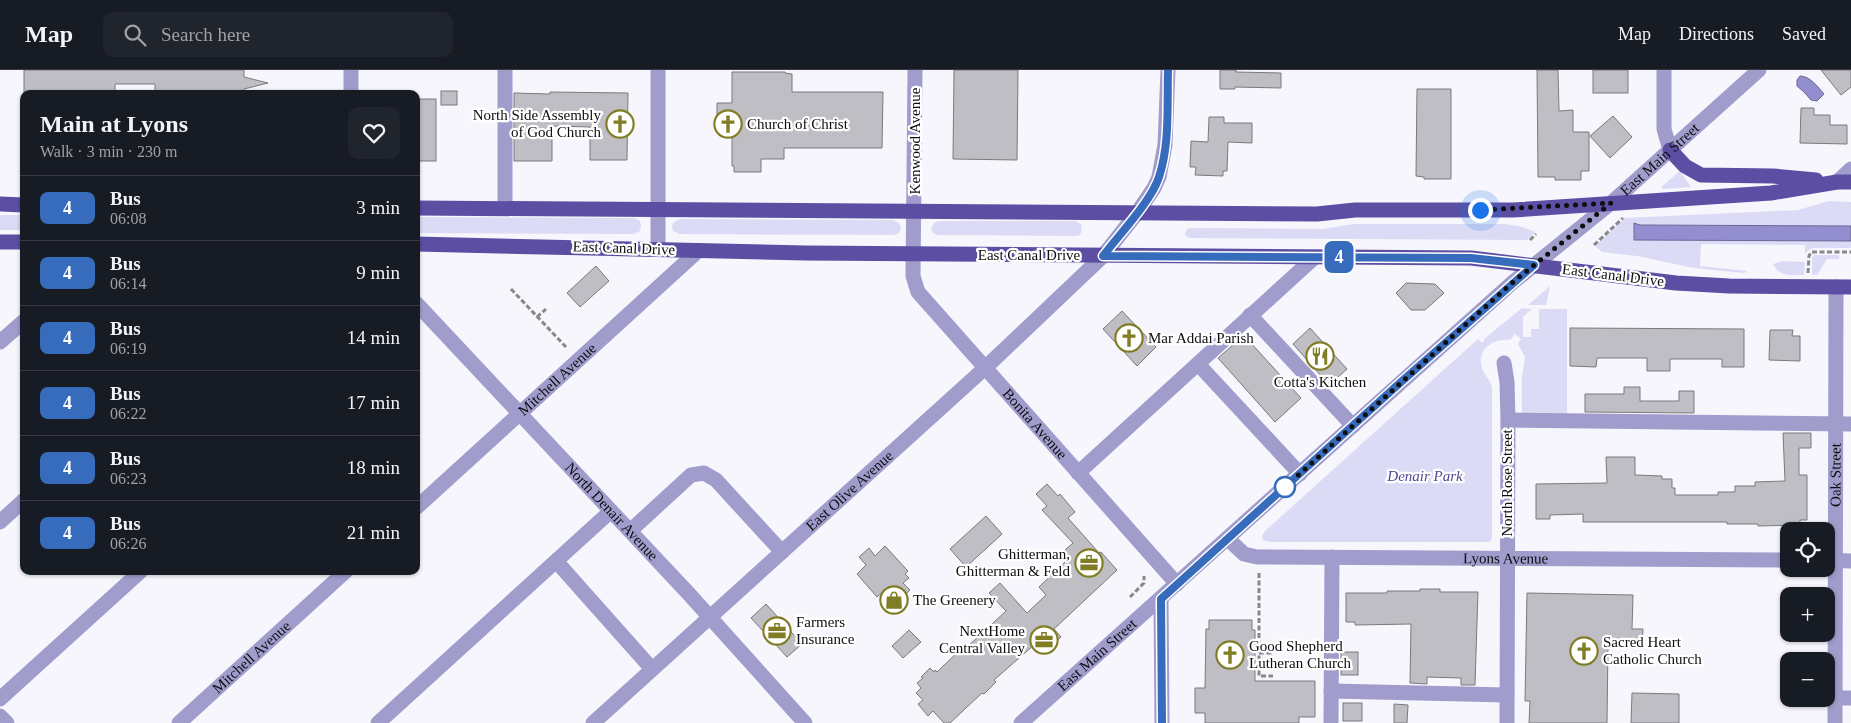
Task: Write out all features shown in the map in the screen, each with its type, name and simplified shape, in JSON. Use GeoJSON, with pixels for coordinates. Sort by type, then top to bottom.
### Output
{"type":"FeatureCollection","features":[{"type":"Feature","properties":{"kind":"main road"},"geometry":{"type":"LineString","coordinates":[[1670,150],[1685,166],[1701,175],[1773,176],[1844,182]]}},
{"type":"Feature","properties":{"kind":"main road"},"geometry":{"type":"LineString","coordinates":[[420,208],[1316,214],[1355,210],[1513,210],[1771,193],[1844,182]]}},
{"type":"Feature","properties":{"kind":"main road"},"geometry":{"type":"LineString","coordinates":[[0,204],[20,205]]}},
{"type":"Feature","properties":{"kind":"main road"},"geometry":{"type":"LineString","coordinates":[[0,242],[20,242]]}},
{"type":"Feature","properties":{"kind":"main road","name":"East Canal Drive"},"geometry":{"type":"LineString","coordinates":[[420,244],[658,248],[698,251],[1486,259],[1676,283],[1729,286],[1844,287]]}},
{"type":"Feature","properties":{"kind":"street"},"geometry":{"type":"LineString","coordinates":[[351,70],[351,90]]}},
{"type":"Feature","properties":{"kind":"street"},"geometry":{"type":"LineString","coordinates":[[505,70],[505,208]]}},
{"type":"Feature","properties":{"kind":"street"},"geometry":{"type":"LineString","coordinates":[[658,70],[658,248]]}},
{"type":"Feature","properties":{"kind":"street","name":"Kenwood Avenue"},"geometry":{"type":"LineString","coordinates":[[913,254],[915,70]]}},
{"type":"Feature","properties":{"kind":"street","name":"East Olive Avenue"},"geometry":{"type":"LineString","coordinates":[[593,723],[985,368],[1103,256],[1137,213],[1159,177],[1163,162],[1167,116],[1168,70]]}},
{"type":"Feature","properties":{"kind":"street"},"geometry":{"type":"LineString","coordinates":[[1664,70],[1664,129],[1670,150]]}},
{"type":"Feature","properties":{"kind":"street","name":"East Main Street"},"geometry":{"type":"LineString","coordinates":[[1021,723],[1534,265],[1611,203],[1759,70]]}},
{"type":"Feature","properties":{"kind":"street"},"geometry":{"type":"LineString","coordinates":[[1844,182],[1851,169]]}},
{"type":"Feature","properties":{"kind":"street","name":"Mitchell Avenue"},"geometry":{"type":"LineString","coordinates":[[420,504],[698,251]]}},
{"type":"Feature","properties":{"kind":"street","name":"Bonita Avenue"},"geometry":{"type":"LineString","coordinates":[[913,254],[913,276],[918,292],[1177,584]]}},
{"type":"Feature","properties":{"kind":"street"},"geometry":{"type":"LineString","coordinates":[[1078,473],[1315,257]]}},
{"type":"Feature","properties":{"kind":"street","name":"Oak Street"},"geometry":{"type":"LineString","coordinates":[[1834,522],[1843,424],[1844,287]]}},
{"type":"Feature","properties":{"kind":"street","name":"North Denair Avenue"},"geometry":{"type":"LineString","coordinates":[[420,313],[520,414],[630,531],[804,722]]}},
{"type":"Feature","properties":{"kind":"street"},"geometry":{"type":"LineString","coordinates":[[1250,315],[1353,426]]}},
{"type":"Feature","properties":{"kind":"street"},"geometry":{"type":"LineString","coordinates":[[0,342],[20,324]]}},
{"type":"Feature","properties":{"kind":"street","name":"North Rose Street"},"geometry":{"type":"LineString","coordinates":[[1504,363],[1507,382],[1508,420],[1507,723]]}},
{"type":"Feature","properties":{"kind":"street"},"geometry":{"type":"LineString","coordinates":[[1198,364],[1300,474]]}},
{"type":"Feature","properties":{"kind":"street"},"geometry":{"type":"LineString","coordinates":[[1508,420],[1843,424]]}},
{"type":"Feature","properties":{"kind":"street"},"geometry":{"type":"LineString","coordinates":[[630,531],[692,475],[704,473],[716,480],[782,552]]}},
{"type":"Feature","properties":{"kind":"street"},"geometry":{"type":"LineString","coordinates":[[0,522],[20,504]]}},
{"type":"Feature","properties":{"kind":"street"},"geometry":{"type":"LineString","coordinates":[[378,723],[611,511]]}},
{"type":"Feature","properties":{"kind":"street","name":"Lyons Avenue"},"geometry":{"type":"LineString","coordinates":[[1228,539],[1242,552],[1251,556],[1780,560]]}},
{"type":"Feature","properties":{"kind":"street"},"geometry":{"type":"LineString","coordinates":[[1331,723],[1332,557]]}},
{"type":"Feature","properties":{"kind":"street"},"geometry":{"type":"LineString","coordinates":[[1835,560],[1851,561]]}},
{"type":"Feature","properties":{"kind":"street"},"geometry":{"type":"LineString","coordinates":[[556,561],[652,670]]}},
{"type":"Feature","properties":{"kind":"street"},"geometry":{"type":"LineString","coordinates":[[0,699],[137,575]]}},
{"type":"Feature","properties":{"kind":"street","name":"Mitchell Avenue"},"geometry":{"type":"LineString","coordinates":[[179,723],[342,575]]}},
{"type":"Feature","properties":{"kind":"street","name":"Oak Street"},"geometry":{"type":"LineString","coordinates":[[1831,577],[1834,652]]}},
{"type":"Feature","properties":{"kind":"street"},"geometry":{"type":"LineString","coordinates":[[1161,599],[1162,723]]}},
{"type":"Feature","properties":{"kind":"street"},"geometry":{"type":"LineString","coordinates":[[1331,691],[1507,695]]}},
{"type":"Feature","properties":{"kind":"street"},"geometry":{"type":"LineString","coordinates":[[1835,698],[1851,698]]}},
{"type":"Feature","properties":{"kind":"street","name":"Oak Street"},"geometry":{"type":"LineString","coordinates":[[1835,707],[1835,723]]}},
{"type":"Feature","properties":{"kind":"street"},"geometry":{"type":"LineString","coordinates":[[0,716],[6,723]]}},
{"type":"Feature","properties":{"kind":"path"},"geometry":{"type":"LineString","coordinates":[[1594,245],[1623,218]]}},
{"type":"Feature","properties":{"kind":"path"},"geometry":{"type":"LineString","coordinates":[[1530,240],[1536,234]]}},
{"type":"Feature","properties":{"kind":"path"},"geometry":{"type":"LineString","coordinates":[[1808,275],[1811,252],[1851,252]]}},
{"type":"Feature","properties":{"kind":"path"},"geometry":{"type":"LineString","coordinates":[[511,288],[566,347]]}},
{"type":"Feature","properties":{"kind":"path"},"geometry":{"type":"LineString","coordinates":[[537,317],[546,309]]}},
{"type":"Feature","properties":{"kind":"path"},"geometry":{"type":"LineString","coordinates":[[1259,573],[1259,676],[1273,676]]}},
{"type":"Feature","properties":{"kind":"path"},"geometry":{"type":"LineString","coordinates":[[1130,597],[1144,584],[1144,576]]}},
{"type":"Feature","properties":{"kind":"path"},"geometry":{"type":"LineString","coordinates":[[1259,653],[1274,653]]}},
{"type":"Feature","properties":{"kind":"path"},"geometry":{"type":"LineString","coordinates":[[1259,665],[1275,665]]}},
{"type":"Feature","properties":{"kind":"green space"},"geometry":{"type":"Polygon","coordinates":[[[1680,171],[1691,187],[1663,189],[1661,187],[1680,171]]]}},
{"type":"Feature","properties":{"kind":"green space"},"geometry":{"type":"Polygon","coordinates":[[[1829,201],[1851,202],[1851,226],[1639,225],[1634,223],[1635,240],[1851,241],[1851,248],[1813,248],[1805,254],[1805,245],[1701,244],[1700,266],[1748,271],[1744,273],[1694,268],[1637,256],[1602,252],[1595,246],[1625,218],[1798,210],[1829,201]]]}},
{"type":"Feature","properties":{"kind":"green space"},"geometry":{"type":"Polygon","coordinates":[[[0,215],[20,215],[20,230],[0,230],[0,215]]]}},
{"type":"Feature","properties":{"kind":"green space"},"geometry":{"type":"Polygon","coordinates":[[[420,217],[634,218],[640,221],[641,227],[639,232],[634,234],[420,233],[420,217]]]}},
{"type":"Feature","properties":{"kind":"green space"},"geometry":{"type":"Polygon","coordinates":[[[680,219],[893,220],[899,223],[901,229],[899,233],[894,235],[680,234],[673,231],[672,226],[674,222],[680,219]]]}},
{"type":"Feature","properties":{"kind":"green space"},"geometry":{"type":"Polygon","coordinates":[[[1075,221],[1081,224],[1082,230],[1080,235],[1075,236],[937,235],[933,233],[931,228],[935,222],[1075,221]]]}},
{"type":"Feature","properties":{"kind":"green space"},"geometry":{"type":"Polygon","coordinates":[[[1354,224],[1505,224],[1523,227],[1535,232],[1527,240],[1190,238],[1185,233],[1190,228],[1322,229],[1354,224]]]}},
{"type":"Feature","properties":{"kind":"green space"},"geometry":{"type":"Polygon","coordinates":[[[1814,255],[1839,255],[1839,259],[1827,259],[1817,275],[1812,275],[1812,258],[1814,255]]]}},
{"type":"Feature","properties":{"kind":"green space"},"geometry":{"type":"Polygon","coordinates":[[[1783,261],[1805,262],[1804,275],[1786,274],[1779,271],[1773,264],[1783,261]]]}},
{"type":"Feature","properties":{"kind":"green space"},"geometry":{"type":"Polygon","coordinates":[[[1550,286],[1546,305],[1528,305],[1550,286]]]}},
{"type":"Feature","properties":{"kind":"green space","name":"Denair Park"},"geometry":{"type":"Polygon","coordinates":[[[1522,308],[1532,309],[1523,317],[1523,337],[1531,337],[1531,329],[1539,329],[1539,309],[1567,309],[1567,415],[1522,413],[1522,376],[1525,357],[1518,344],[1521,339],[1515,334],[1510,340],[1498,341],[1487,346],[1481,356],[1481,362],[1492,389],[1492,538],[1490,542],[1269,542],[1263,540],[1262,536],[1265,531],[1478,339],[1484,342],[1484,339],[1522,308]]]}},
{"type":"Feature","properties":{"kind":"shaded area"},"geometry":{"type":"Polygon","coordinates":[[[1800,76],[1810,80],[1824,94],[1817,101],[1811,100],[1797,86],[1797,80],[1800,76]]]}},
{"type":"Feature","properties":{"kind":"shaded area"},"geometry":{"type":"Polygon","coordinates":[[[1634,223],[1640,225],[1851,226],[1851,241],[1634,240],[1634,223]]]}},
{"type":"Feature","properties":{"kind":"building"},"geometry":{"type":"Polygon","coordinates":[[[24,70],[244,70],[244,77],[268,83],[244,90],[155,90],[155,84],[115,84],[115,90],[24,90],[24,70]]]}},
{"type":"Feature","properties":{"kind":"building"},"geometry":{"type":"Polygon","coordinates":[[[954,70],[1018,70],[1017,160],[953,159],[954,70]]]}},
{"type":"Feature","properties":{"kind":"building"},"geometry":{"type":"Polygon","coordinates":[[[1220,70],[1281,73],[1281,88],[1235,87],[1235,89],[1220,89],[1220,70]]]}},
{"type":"Feature","properties":{"kind":"building"},"geometry":{"type":"Polygon","coordinates":[[[1537,70],[1558,70],[1559,111],[1573,110],[1573,132],[1589,132],[1589,171],[1581,171],[1581,180],[1555,180],[1555,177],[1538,177],[1537,70]]]}},
{"type":"Feature","properties":{"kind":"building"},"geometry":{"type":"Polygon","coordinates":[[[1593,70],[1628,70],[1628,93],[1593,93],[1593,70]]]}},
{"type":"Feature","properties":{"kind":"building"},"geometry":{"type":"Polygon","coordinates":[[[1821,70],[1851,70],[1851,87],[1841,95],[1821,70]]]}},
{"type":"Feature","properties":{"kind":"building"},"geometry":{"type":"Polygon","coordinates":[[[732,72],[785,72],[792,74],[792,92],[883,92],[882,148],[784,148],[784,159],[761,159],[761,172],[734,172],[734,166],[732,166],[732,133],[717,133],[717,103],[732,103],[732,72]]]}},
{"type":"Feature","properties":{"kind":"building"},"geometry":{"type":"Polygon","coordinates":[[[1417,89],[1451,89],[1451,179],[1424,179],[1424,177],[1416,176],[1417,89]]]}},
{"type":"Feature","properties":{"kind":"building"},"geometry":{"type":"Polygon","coordinates":[[[441,91],[457,91],[457,105],[441,105],[441,91]]]}},
{"type":"Feature","properties":{"kind":"building"},"geometry":{"type":"Polygon","coordinates":[[[550,92],[628,93],[627,160],[590,160],[590,127],[552,126],[552,161],[514,161],[514,93],[550,94],[550,92]]]}},
{"type":"Feature","properties":{"kind":"building"},"geometry":{"type":"Polygon","coordinates":[[[420,99],[436,99],[436,161],[420,161],[420,99]]]}},
{"type":"Feature","properties":{"kind":"building"},"geometry":{"type":"Polygon","coordinates":[[[1801,108],[1814,108],[1814,115],[1830,115],[1830,125],[1847,125],[1847,144],[1800,143],[1801,108]]]}},
{"type":"Feature","properties":{"kind":"building"},"geometry":{"type":"Polygon","coordinates":[[[1613,116],[1632,137],[1610,158],[1590,136],[1613,116]]]}},
{"type":"Feature","properties":{"kind":"building"},"geometry":{"type":"Polygon","coordinates":[[[1209,117],[1224,117],[1224,123],[1252,123],[1252,143],[1228,142],[1227,171],[1223,171],[1223,176],[1195,175],[1196,167],[1190,167],[1191,141],[1208,142],[1209,117]]]}},
{"type":"Feature","properties":{"kind":"building"},"geometry":{"type":"Polygon","coordinates":[[[596,266],[609,281],[580,307],[567,293],[596,266]]]}},
{"type":"Feature","properties":{"kind":"building"},"geometry":{"type":"Polygon","coordinates":[[[1406,283],[1435,284],[1444,293],[1425,310],[1411,310],[1396,293],[1406,283]]]}},
{"type":"Feature","properties":{"kind":"building","name":"Mar Addai Parish"},"geometry":{"type":"Polygon","coordinates":[[[1122,311],[1156,347],[1137,366],[1103,329],[1122,311]]]}},
{"type":"Feature","properties":{"kind":"building","name":"Cotta's Kitchen"},"geometry":{"type":"Polygon","coordinates":[[[1310,328],[1347,369],[1329,385],[1293,344],[1310,328]]]}},
{"type":"Feature","properties":{"kind":"building"},"geometry":{"type":"Polygon","coordinates":[[[1570,328],[1744,329],[1744,367],[1722,367],[1722,359],[1670,359],[1670,371],[1647,371],[1647,358],[1597,358],[1596,367],[1570,366],[1570,328]]]}},
{"type":"Feature","properties":{"kind":"building"},"geometry":{"type":"Polygon","coordinates":[[[1770,330],[1793,330],[1792,336],[1800,336],[1800,361],[1769,360],[1770,330]]]}},
{"type":"Feature","properties":{"kind":"building"},"geometry":{"type":"Polygon","coordinates":[[[1242,337],[1248,344],[1250,342],[1301,398],[1275,422],[1218,358],[1242,337]]]}},
{"type":"Feature","properties":{"kind":"building"},"geometry":{"type":"Polygon","coordinates":[[[1624,387],[1640,387],[1640,401],[1679,401],[1679,391],[1694,391],[1694,413],[1585,412],[1585,394],[1624,394],[1624,387]]]}},
{"type":"Feature","properties":{"kind":"building"},"geometry":{"type":"Polygon","coordinates":[[[1783,433],[1811,433],[1811,448],[1799,448],[1799,475],[1807,475],[1807,520],[1780,522],[1780,525],[1758,526],[1758,524],[1727,524],[1727,522],[1583,522],[1583,514],[1550,515],[1550,519],[1536,519],[1536,484],[1607,483],[1606,457],[1635,457],[1635,475],[1662,476],[1662,479],[1672,479],[1672,488],[1675,488],[1675,495],[1718,495],[1718,492],[1735,492],[1735,486],[1755,486],[1755,482],[1785,481],[1783,433]]]}},
{"type":"Feature","properties":{"kind":"building"},"geometry":{"type":"Polygon","coordinates":[[[1047,484],[1058,496],[1060,494],[1075,512],[1068,518],[1117,570],[1054,629],[1061,637],[1042,654],[1034,645],[994,680],[996,682],[984,694],[982,693],[950,723],[944,723],[933,711],[928,716],[918,704],[923,700],[916,693],[921,688],[917,683],[930,668],[937,672],[964,646],[966,648],[1006,611],[989,593],[1000,583],[1027,613],[1046,595],[1039,587],[1066,561],[1062,556],[1067,552],[1065,550],[1073,543],[1042,510],[1047,506],[1036,494],[1047,484]]]}},
{"type":"Feature","properties":{"kind":"building"},"geometry":{"type":"Polygon","coordinates":[[[986,516],[1002,534],[966,567],[950,549],[986,516]]]}},
{"type":"Feature","properties":{"kind":"building"},"geometry":{"type":"Polygon","coordinates":[[[885,546],[908,571],[905,574],[909,578],[903,583],[910,590],[896,603],[885,590],[877,597],[857,574],[866,565],[859,557],[869,548],[875,556],[885,546]]]}},
{"type":"Feature","properties":{"kind":"building"},"geometry":{"type":"Polygon","coordinates":[[[1420,589],[1440,589],[1440,592],[1478,592],[1475,685],[1461,685],[1461,678],[1427,677],[1427,684],[1410,683],[1411,624],[1355,625],[1355,622],[1346,622],[1346,593],[1387,593],[1387,591],[1420,591],[1420,589]]]}},
{"type":"Feature","properties":{"kind":"building","name":"Sacred Heart Catholic Church"},"geometry":{"type":"Polygon","coordinates":[[[1527,593],[1633,595],[1632,629],[1643,629],[1642,646],[1608,646],[1607,723],[1529,723],[1530,701],[1525,701],[1527,593]]]}},
{"type":"Feature","properties":{"kind":"building","name":"Farmers Insurance"},"geometry":{"type":"Polygon","coordinates":[[[766,604],[802,644],[787,657],[751,618],[766,604]]]}},
{"type":"Feature","properties":{"kind":"building","name":"Good Shepherd Lutheran Church"},"geometry":{"type":"Polygon","coordinates":[[[1209,620],[1252,620],[1252,630],[1255,630],[1255,681],[1315,681],[1315,717],[1299,717],[1299,723],[1205,723],[1205,713],[1195,713],[1195,688],[1205,688],[1206,629],[1209,629],[1209,620]]]}},
{"type":"Feature","properties":{"kind":"building"},"geometry":{"type":"Polygon","coordinates":[[[909,630],[921,642],[903,658],[892,646],[909,630]]]}},
{"type":"Feature","properties":{"kind":"building"},"geometry":{"type":"Polygon","coordinates":[[[1341,652],[1358,652],[1358,675],[1341,675],[1341,652]]]}},
{"type":"Feature","properties":{"kind":"building"},"geometry":{"type":"Polygon","coordinates":[[[1632,693],[1679,694],[1679,723],[1631,723],[1632,693]]]}},
{"type":"Feature","properties":{"kind":"building"},"geometry":{"type":"Polygon","coordinates":[[[1343,703],[1362,703],[1362,721],[1343,721],[1343,703]]]}},
{"type":"Feature","properties":{"kind":"building"},"geometry":{"type":"Polygon","coordinates":[[[1394,704],[1408,705],[1407,723],[1394,723],[1394,704]]]}},
{"type":"Feature","properties":{"kind":"bus line","name":"4"},"geometry":{"type":"LineString","coordinates":[[1162,723],[1161,599],[1401,382],[1534,265],[1471,258],[1103,256],[1137,213],[1159,177],[1165,145],[1168,70]]}},
{"type":"Feature","properties":{"kind":"place","name":"North Side Assembly of God Church"},"geometry":{"type":"Point","coordinates":[620,124]}},
{"type":"Feature","properties":{"kind":"place","name":"Church of Christ"},"geometry":{"type":"Point","coordinates":[728,124]}},
{"type":"Feature","properties":{"kind":"place","name":"Mar Addai Parish"},"geometry":{"type":"Point","coordinates":[1129,338]}},
{"type":"Feature","properties":{"kind":"place","name":"Cotta's Kitchen"},"geometry":{"type":"Point","coordinates":[1320,356]}},
{"type":"Feature","properties":{"kind":"place","name":"Ghitterman, Ghitterman & Feld"},"geometry":{"type":"Point","coordinates":[1089,563]}},
{"type":"Feature","properties":{"kind":"place","name":"The Greenery"},"geometry":{"type":"Point","coordinates":[894,600]}},
{"type":"Feature","properties":{"kind":"place","name":"Farmers Insurance"},"geometry":{"type":"Point","coordinates":[777,631]}},
{"type":"Feature","properties":{"kind":"place","name":"NextHome Central Valley"},"geometry":{"type":"Point","coordinates":[1044,640]}},
{"type":"Feature","properties":{"kind":"place","name":"Sacred Heart Catholic Church"},"geometry":{"type":"Point","coordinates":[1584,651]}},
{"type":"Feature","properties":{"kind":"place","name":"Good Shepherd Lutheran Church"},"geometry":{"type":"Point","coordinates":[1230,655]}},
{"type":"Feature","properties":{"kind":"route"},"geometry":{"type":"LineString","coordinates":[[1285,487],[1512,283],[1611,203],[1513,210],[1480,210]]}}]}
